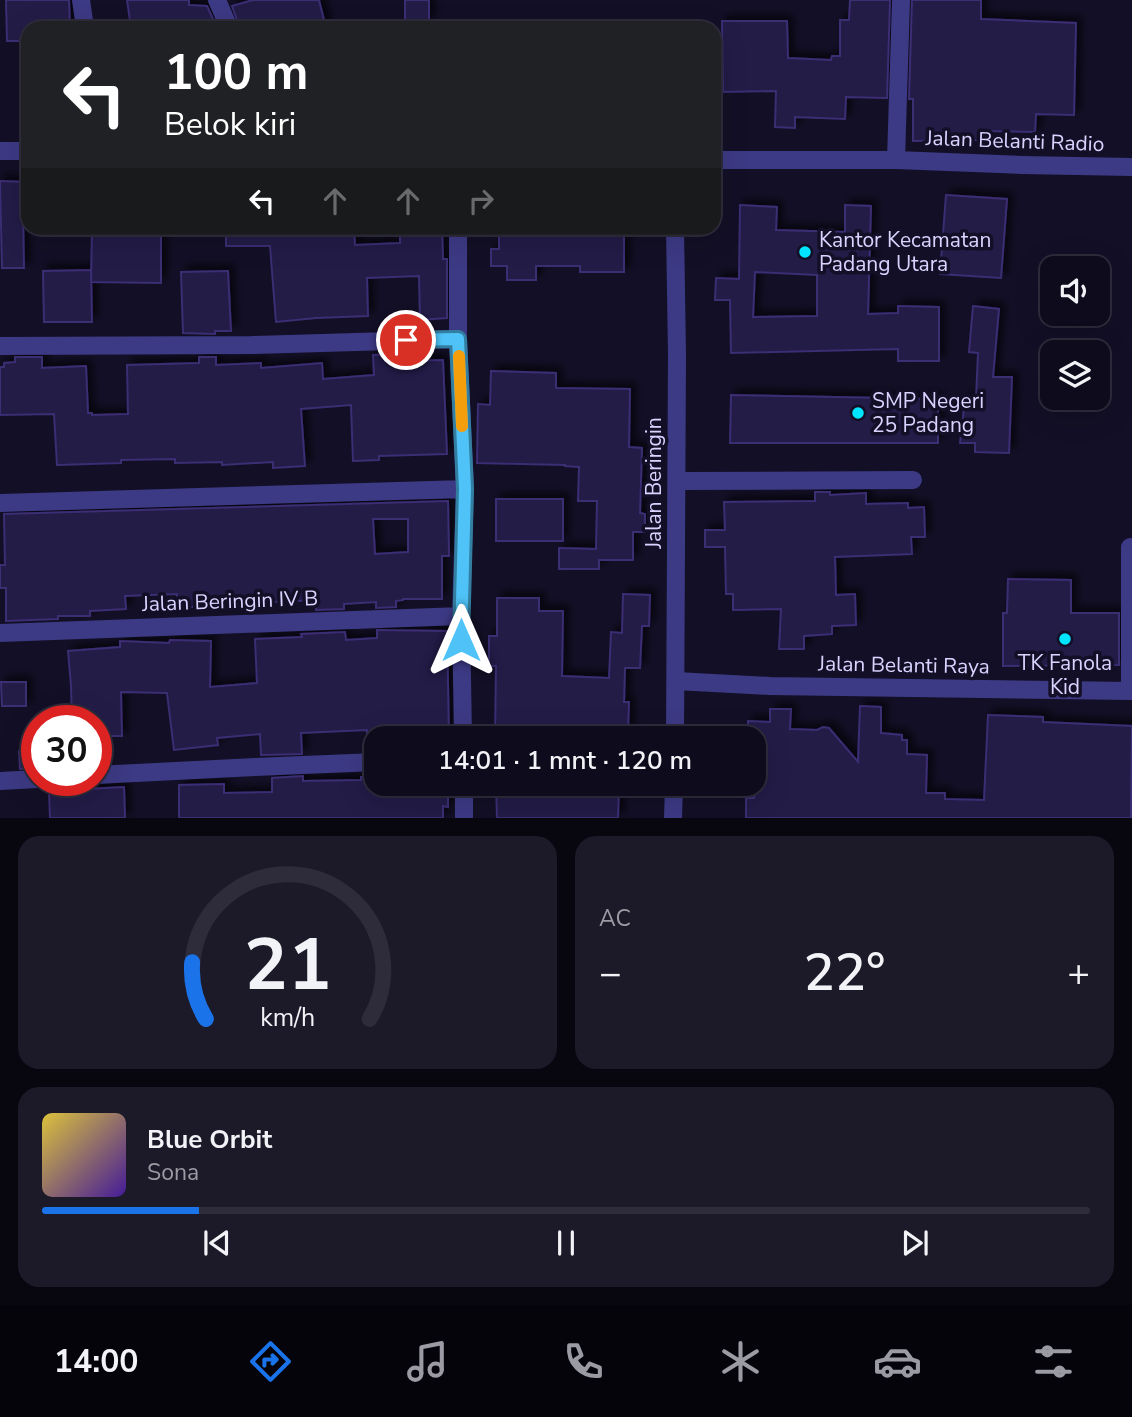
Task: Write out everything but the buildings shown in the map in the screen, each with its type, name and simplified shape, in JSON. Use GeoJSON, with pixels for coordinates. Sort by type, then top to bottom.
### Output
{"type":"FeatureCollection","features":[{"type":"Feature","properties":{"kind":"street"},"geometry":{"type":"LineString","coordinates":[[81,0],[84,21]]}},
{"type":"Feature","properties":{"kind":"street"},"geometry":{"type":"LineString","coordinates":[[217,0],[226,21]]}},
{"type":"Feature","properties":{"kind":"street"},"geometry":{"type":"LineString","coordinates":[[721,160],[896,160],[901,0]]}},
{"type":"Feature","properties":{"kind":"street"},"geometry":{"type":"LineString","coordinates":[[0,151],[21,151]]}},
{"type":"Feature","properties":{"kind":"street","name":"Jalan Belanti Radio"},"geometry":{"type":"LineString","coordinates":[[896,160],[1132,167]]}},
{"type":"Feature","properties":{"kind":"street"},"geometry":{"type":"LineString","coordinates":[[458,235],[458,339],[465,489],[461,615],[463,726]]}},
{"type":"Feature","properties":{"kind":"street","name":"Jalan Beringin"},"geometry":{"type":"LineString","coordinates":[[675,235],[675,726]]}},
{"type":"Feature","properties":{"kind":"street"},"geometry":{"type":"LineString","coordinates":[[0,346],[251,345],[458,339]]}},
{"type":"Feature","properties":{"kind":"street"},"geometry":{"type":"LineString","coordinates":[[677,481],[913,480]]}},
{"type":"Feature","properties":{"kind":"street"},"geometry":{"type":"LineString","coordinates":[[0,503],[465,489]]}},
{"type":"Feature","properties":{"kind":"street"},"geometry":{"type":"LineString","coordinates":[[1130,547],[1131,691]]}},
{"type":"Feature","properties":{"kind":"street","name":"Jalan Beringin IV B"},"geometry":{"type":"LineString","coordinates":[[0,633],[461,615]]}},
{"type":"Feature","properties":{"kind":"street","name":"Jalan Belanti Raya"},"geometry":{"type":"LineString","coordinates":[[676,681],[770,686],[1131,691]]}},
{"type":"Feature","properties":{"kind":"street"},"geometry":{"type":"LineString","coordinates":[[112,774],[364,762]]}},
{"type":"Feature","properties":{"kind":"street"},"geometry":{"type":"LineString","coordinates":[[0,781],[21,780]]}},
{"type":"Feature","properties":{"kind":"street"},"geometry":{"type":"LineString","coordinates":[[464,796],[464,818]]}},
{"type":"Feature","properties":{"kind":"street"},"geometry":{"type":"LineString","coordinates":[[673,818],[674,796]]}},
{"type":"Feature","properties":{"kind":"slow traffic"},"geometry":{"type":"LineString","coordinates":[[459,356],[462,426]]}},
{"type":"Feature","properties":{"kind":"place","name":"Kantor Kecamatan Padang Utara"},"geometry":{"type":"Point","coordinates":[805,252]}},
{"type":"Feature","properties":{"kind":"place","name":"SMP Negeri 25 Padang"},"geometry":{"type":"Point","coordinates":[858,413]}},
{"type":"Feature","properties":{"kind":"place","name":"TK Fanola Kid"},"geometry":{"type":"Point","coordinates":[1065,639]}},
{"type":"Feature","properties":{"kind":"route"},"geometry":{"type":"LineString","coordinates":[[406,340],[458,339],[465,489],[461,640]]}}]}
